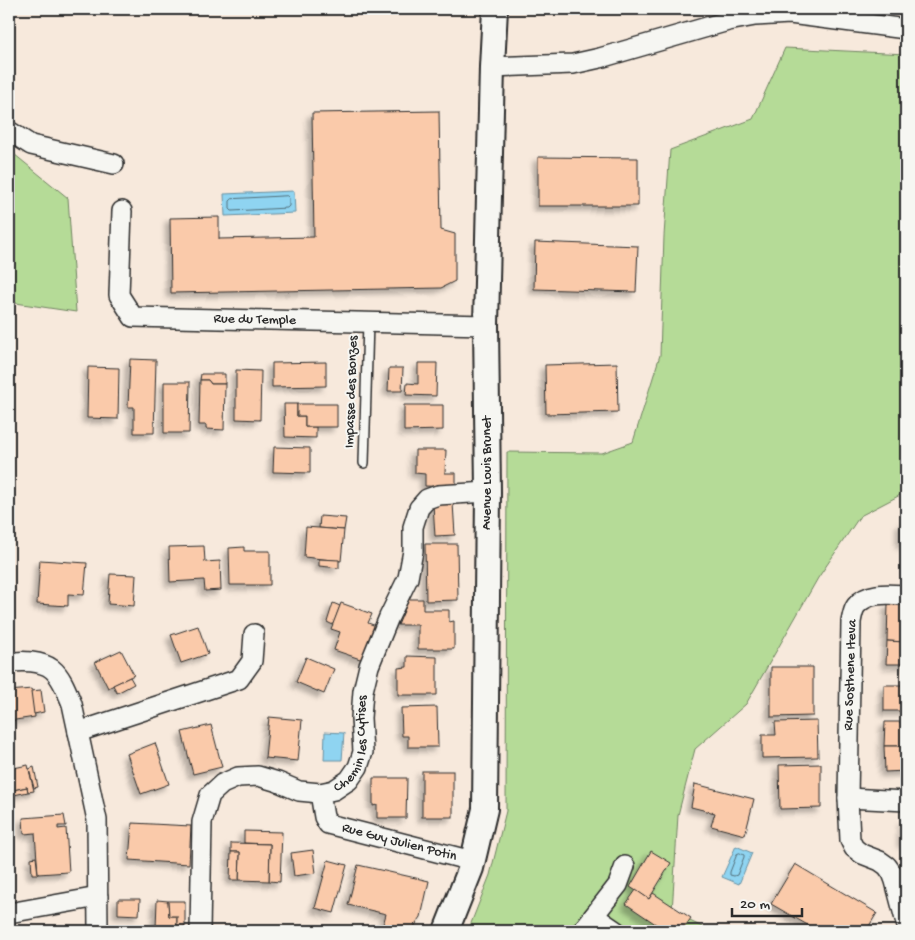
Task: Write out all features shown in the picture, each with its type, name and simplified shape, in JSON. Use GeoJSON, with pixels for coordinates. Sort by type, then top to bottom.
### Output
{"type":"FeatureCollection","features":[{"type":"Feature","properties":{"kind":"street","name":"Avenue Louis Brunet"},"geometry":{"type":"LineString","coordinates":[[446,931],[472,862],[485,808],[488,492],[486,325],[495,9]]}},
{"type":"Feature","properties":{"kind":"street"},"geometry":{"type":"LineString","coordinates":[[492,67],[573,64],[600,58],[728,20],[755,16],[790,14],[906,29]]}},
{"type":"Feature","properties":{"kind":"street"},"geometry":{"type":"LineString","coordinates":[[9,131],[31,145],[114,164]]}},
{"type":"Feature","properties":{"kind":"street","name":"Rue du Temple"},"geometry":{"type":"LineString","coordinates":[[122,211],[119,295],[133,317],[486,325]]}},
{"type":"Feature","properties":{"kind":"street","name":"Chemin les Cytises"},"geometry":{"type":"LineString","coordinates":[[200,931],[202,822],[210,795],[222,784],[238,777],[258,776],[299,791],[320,793],[334,790],[349,780],[358,766],[363,752],[361,718],[363,691],[369,666],[408,578],[413,551],[413,527],[419,508],[427,499],[438,495],[488,492]]}},
{"type":"Feature","properties":{"kind":"street","name":"Rue Sosthene Iteva"},"geometry":{"type":"LineString","coordinates":[[848,798],[851,622],[855,607],[868,597],[882,594],[906,595]]}},
{"type":"Feature","properties":{"kind":"street"},"geometry":{"type":"LineString","coordinates":[[78,732],[239,679],[252,661],[254,634]]}},
{"type":"Feature","properties":{"kind":"street"},"geometry":{"type":"LineString","coordinates":[[9,663],[19,661],[51,668],[65,687],[72,704],[97,820],[98,931]]}},
{"type":"Feature","properties":{"kind":"street","name":"Rue Guy Julien Potin"},"geometry":{"type":"LineString","coordinates":[[320,793],[324,817],[328,824],[472,862]]}},
{"type":"Feature","properties":{"kind":"street"},"geometry":{"type":"LineString","coordinates":[[906,801],[848,798],[850,840],[854,848],[862,854],[880,861],[892,873],[896,880],[906,923]]}},
{"type":"Feature","properties":{"kind":"street"},"geometry":{"type":"LineString","coordinates":[[582,931],[618,885],[625,866]]}},
{"type":"Feature","properties":{"kind":"street"},"geometry":{"type":"LineString","coordinates":[[9,913],[98,897]]}},
{"type":"Feature","properties":{"kind":"street"},"geometry":{"type":"LineString","coordinates":[[594,916],[616,931]]}},
{"type":"Feature","properties":{"kind":"lane","name":"Impasse des Bonzes"},"geometry":{"type":"LineString","coordinates":[[364,463],[368,322]]}},
{"type":"Feature","properties":{"kind":"green space"},"geometry":{"type":"Polygon","coordinates":[[[785,48],[906,54],[906,492],[860,516],[818,578],[746,704],[695,749],[678,815],[672,912],[710,931],[468,931],[490,875],[506,811],[507,452],[602,453],[633,442],[660,355],[664,236],[670,150],[753,119],[785,48]]]}},
{"type":"Feature","properties":{"kind":"green space"},"geometry":{"type":"Polygon","coordinates":[[[9,150],[68,198],[76,312],[9,302],[9,150]]]}},
{"type":"Feature","properties":{"kind":"water"},"geometry":{"type":"Polygon","coordinates":[[[294,191],[295,213],[225,216],[224,194],[294,191]]]}},
{"type":"Feature","properties":{"kind":"water"},"geometry":{"type":"Polygon","coordinates":[[[325,732],[344,733],[342,760],[324,760],[325,732]]]}},
{"type":"Feature","properties":{"kind":"water"},"geometry":{"type":"Polygon","coordinates":[[[736,846],[752,853],[739,884],[722,877],[736,846]]]}},
{"type":"Feature","properties":{"kind":"building"},"geometry":{"type":"Polygon","coordinates":[[[439,111],[441,230],[455,234],[455,281],[441,288],[171,293],[170,218],[219,217],[219,239],[314,237],[312,113],[439,111]]]}},
{"type":"Feature","properties":{"kind":"building"},"geometry":{"type":"Polygon","coordinates":[[[538,157],[638,158],[638,206],[538,206],[538,157]]]}},
{"type":"Feature","properties":{"kind":"building"},"geometry":{"type":"Polygon","coordinates":[[[535,242],[638,246],[636,292],[534,289],[535,242]]]}},
{"type":"Feature","properties":{"kind":"building"},"geometry":{"type":"Polygon","coordinates":[[[130,359],[156,360],[154,433],[134,433],[134,407],[128,407],[130,359]]]}},
{"type":"Feature","properties":{"kind":"building"},"geometry":{"type":"Polygon","coordinates":[[[326,362],[326,386],[272,387],[272,363],[326,362]]]}},
{"type":"Feature","properties":{"kind":"building"},"geometry":{"type":"Polygon","coordinates":[[[418,363],[437,363],[436,396],[406,395],[407,383],[418,384],[418,363]]]}},
{"type":"Feature","properties":{"kind":"building"},"geometry":{"type":"Polygon","coordinates":[[[617,363],[618,412],[546,414],[545,365],[617,363]]]}},
{"type":"Feature","properties":{"kind":"building"},"geometry":{"type":"Polygon","coordinates":[[[88,367],[119,368],[118,419],[87,418],[88,367]]]}},
{"type":"Feature","properties":{"kind":"building"},"geometry":{"type":"Polygon","coordinates":[[[389,368],[403,368],[402,391],[388,391],[389,368]]]}},
{"type":"Feature","properties":{"kind":"building"},"geometry":{"type":"Polygon","coordinates":[[[236,370],[261,371],[260,420],[236,419],[236,370]]]}},
{"type":"Feature","properties":{"kind":"building"},"geometry":{"type":"Polygon","coordinates":[[[201,374],[225,374],[225,384],[211,384],[208,380],[200,380],[201,374]]]}},
{"type":"Feature","properties":{"kind":"building"},"geometry":{"type":"Polygon","coordinates":[[[200,380],[208,380],[211,384],[225,384],[224,430],[206,429],[206,425],[199,425],[200,380]]]}},
{"type":"Feature","properties":{"kind":"building"},"geometry":{"type":"Polygon","coordinates":[[[164,382],[190,382],[189,433],[164,433],[164,382]]]}},
{"type":"Feature","properties":{"kind":"building"},"geometry":{"type":"Polygon","coordinates":[[[284,404],[297,404],[297,416],[305,416],[305,427],[316,427],[316,438],[285,437],[284,404]]]}},
{"type":"Feature","properties":{"kind":"building"},"geometry":{"type":"Polygon","coordinates":[[[297,404],[337,404],[337,427],[305,427],[305,416],[297,416],[297,404]]]}},
{"type":"Feature","properties":{"kind":"building"},"geometry":{"type":"Polygon","coordinates":[[[404,405],[443,405],[443,430],[404,431],[404,405]]]}},
{"type":"Feature","properties":{"kind":"building"},"geometry":{"type":"Polygon","coordinates":[[[274,447],[310,448],[310,473],[273,472],[274,447]]]}},
{"type":"Feature","properties":{"kind":"building"},"geometry":{"type":"Polygon","coordinates":[[[415,450],[446,450],[445,473],[456,473],[456,487],[425,486],[425,474],[415,473],[415,450]]]}},
{"type":"Feature","properties":{"kind":"building"},"geometry":{"type":"Polygon","coordinates":[[[453,503],[455,535],[435,536],[433,504],[453,503]]]}},
{"type":"Feature","properties":{"kind":"building"},"geometry":{"type":"Polygon","coordinates":[[[320,516],[346,518],[344,530],[319,528],[320,516]]]}},
{"type":"Feature","properties":{"kind":"building"},"geometry":{"type":"Polygon","coordinates":[[[901,522],[906,522],[906,544],[901,544],[901,522]]]}},
{"type":"Feature","properties":{"kind":"building"},"geometry":{"type":"Polygon","coordinates":[[[306,527],[344,530],[341,561],[304,557],[306,527]]]}},
{"type":"Feature","properties":{"kind":"building"},"geometry":{"type":"Polygon","coordinates":[[[425,544],[457,544],[458,600],[426,601],[425,544]]]}},
{"type":"Feature","properties":{"kind":"building"},"geometry":{"type":"Polygon","coordinates":[[[204,546],[205,562],[220,561],[221,590],[205,591],[204,580],[170,582],[169,547],[204,546]]]}},
{"type":"Feature","properties":{"kind":"building"},"geometry":{"type":"Polygon","coordinates":[[[244,547],[244,551],[270,551],[270,585],[230,585],[229,548],[244,547]]]}},
{"type":"Feature","properties":{"kind":"building"},"geometry":{"type":"Polygon","coordinates":[[[319,559],[339,560],[339,568],[319,566],[319,559]]]}},
{"type":"Feature","properties":{"kind":"building"},"geometry":{"type":"Polygon","coordinates":[[[40,560],[87,563],[84,595],[68,594],[68,606],[37,604],[40,560]]]}},
{"type":"Feature","properties":{"kind":"building"},"geometry":{"type":"Polygon","coordinates":[[[110,574],[136,575],[134,606],[108,604],[110,574]]]}},
{"type":"Feature","properties":{"kind":"building"},"geometry":{"type":"Polygon","coordinates":[[[409,599],[423,599],[423,610],[449,610],[449,622],[454,621],[454,649],[418,649],[418,625],[398,625],[409,599]]]}},
{"type":"Feature","properties":{"kind":"building"},"geometry":{"type":"Polygon","coordinates":[[[333,603],[340,606],[333,625],[327,622],[333,603]]]}},
{"type":"Feature","properties":{"kind":"building"},"geometry":{"type":"Polygon","coordinates":[[[341,603],[372,614],[368,623],[379,627],[363,660],[334,650],[340,632],[331,629],[341,603]]]}},
{"type":"Feature","properties":{"kind":"building"},"geometry":{"type":"Polygon","coordinates":[[[888,604],[906,605],[906,642],[887,641],[888,604]]]}},
{"type":"Feature","properties":{"kind":"building"},"geometry":{"type":"Polygon","coordinates":[[[198,626],[208,654],[181,663],[171,635],[198,626]]]}},
{"type":"Feature","properties":{"kind":"building"},"geometry":{"type":"Polygon","coordinates":[[[887,641],[906,642],[906,664],[886,664],[887,641]]]}},
{"type":"Feature","properties":{"kind":"building"},"geometry":{"type":"Polygon","coordinates":[[[121,650],[134,675],[108,688],[95,662],[121,650]]]}},
{"type":"Feature","properties":{"kind":"building"},"geometry":{"type":"Polygon","coordinates":[[[407,656],[437,657],[437,695],[398,695],[398,668],[407,667],[407,656]]]}},
{"type":"Feature","properties":{"kind":"building"},"geometry":{"type":"Polygon","coordinates":[[[306,657],[334,669],[324,694],[296,682],[306,657]]]}},
{"type":"Feature","properties":{"kind":"building"},"geometry":{"type":"Polygon","coordinates":[[[771,667],[813,667],[813,716],[771,717],[771,667]]]}},
{"type":"Feature","properties":{"kind":"building"},"geometry":{"type":"Polygon","coordinates":[[[130,677],[134,684],[117,693],[113,685],[130,677]]]}},
{"type":"Feature","properties":{"kind":"building"},"geometry":{"type":"Polygon","coordinates":[[[884,685],[906,685],[906,711],[884,711],[884,685]]]}},
{"type":"Feature","properties":{"kind":"building"},"geometry":{"type":"Polygon","coordinates":[[[32,689],[35,717],[9,721],[9,691],[32,689]]]}},
{"type":"Feature","properties":{"kind":"building"},"geometry":{"type":"Polygon","coordinates":[[[41,690],[44,712],[34,714],[31,691],[41,690]]]}},
{"type":"Feature","properties":{"kind":"building"},"geometry":{"type":"Polygon","coordinates":[[[437,707],[438,747],[408,747],[408,736],[402,736],[401,708],[437,707]]]}},
{"type":"Feature","properties":{"kind":"building"},"geometry":{"type":"Polygon","coordinates":[[[269,717],[302,720],[298,761],[265,758],[269,717]]]}},
{"type":"Feature","properties":{"kind":"building"},"geometry":{"type":"Polygon","coordinates":[[[817,721],[818,757],[762,758],[762,735],[776,735],[775,722],[817,721]]]}},
{"type":"Feature","properties":{"kind":"building"},"geometry":{"type":"Polygon","coordinates":[[[885,722],[906,722],[906,746],[884,746],[885,722]]]}},
{"type":"Feature","properties":{"kind":"building"},"geometry":{"type":"Polygon","coordinates":[[[211,725],[222,767],[193,774],[182,732],[211,725]]]}},
{"type":"Feature","properties":{"kind":"building"},"geometry":{"type":"Polygon","coordinates":[[[155,743],[169,784],[141,794],[127,754],[155,743]]]}},
{"type":"Feature","properties":{"kind":"building"},"geometry":{"type":"Polygon","coordinates":[[[884,746],[906,746],[906,771],[885,772],[884,746]]]}},
{"type":"Feature","properties":{"kind":"building"},"geometry":{"type":"Polygon","coordinates":[[[821,764],[821,808],[780,809],[779,765],[821,764]]]}},
{"type":"Feature","properties":{"kind":"building"},"geometry":{"type":"Polygon","coordinates":[[[28,765],[34,791],[28,792],[27,787],[9,791],[9,769],[28,765]]]}},
{"type":"Feature","properties":{"kind":"building"},"geometry":{"type":"Polygon","coordinates":[[[34,767],[38,787],[34,788],[29,769],[34,767]]]}},
{"type":"Feature","properties":{"kind":"building"},"geometry":{"type":"Polygon","coordinates":[[[422,771],[453,771],[453,817],[422,817],[422,771]]]}},
{"type":"Feature","properties":{"kind":"building"},"geometry":{"type":"Polygon","coordinates":[[[373,778],[407,778],[406,818],[377,818],[377,805],[373,806],[373,778]]]}},
{"type":"Feature","properties":{"kind":"building"},"geometry":{"type":"Polygon","coordinates":[[[695,784],[754,799],[745,835],[711,826],[715,813],[691,807],[695,784]]]}},
{"type":"Feature","properties":{"kind":"building"},"geometry":{"type":"Polygon","coordinates":[[[27,787],[28,792],[9,796],[9,791],[27,787]]]}},
{"type":"Feature","properties":{"kind":"building"},"geometry":{"type":"Polygon","coordinates":[[[64,815],[66,826],[58,826],[58,829],[66,828],[69,872],[38,874],[35,833],[24,834],[23,818],[64,815]]]}},
{"type":"Feature","properties":{"kind":"building"},"geometry":{"type":"Polygon","coordinates":[[[903,821],[906,821],[906,843],[902,843],[903,821]]]}},
{"type":"Feature","properties":{"kind":"building"},"geometry":{"type":"Polygon","coordinates":[[[132,823],[191,826],[189,864],[129,860],[132,823]]]}},
{"type":"Feature","properties":{"kind":"building"},"geometry":{"type":"Polygon","coordinates":[[[244,831],[282,832],[280,882],[269,881],[270,844],[244,843],[244,831]]]}},
{"type":"Feature","properties":{"kind":"building"},"geometry":{"type":"Polygon","coordinates":[[[231,843],[270,844],[269,881],[239,880],[240,852],[231,852],[231,843]]]}},
{"type":"Feature","properties":{"kind":"building"},"geometry":{"type":"Polygon","coordinates":[[[313,850],[316,873],[294,876],[291,853],[313,850]]]}},
{"type":"Feature","properties":{"kind":"building"},"geometry":{"type":"Polygon","coordinates":[[[651,851],[671,863],[649,899],[630,887],[651,851]]]}},
{"type":"Feature","properties":{"kind":"building"},"geometry":{"type":"Polygon","coordinates":[[[231,852],[240,852],[239,880],[230,880],[231,852]]]}},
{"type":"Feature","properties":{"kind":"building"},"geometry":{"type":"Polygon","coordinates":[[[36,857],[38,874],[32,874],[31,858],[36,857]]]}},
{"type":"Feature","properties":{"kind":"building"},"geometry":{"type":"Polygon","coordinates":[[[328,860],[347,865],[334,913],[315,908],[328,860]]]}},
{"type":"Feature","properties":{"kind":"building"},"geometry":{"type":"Polygon","coordinates":[[[795,864],[877,913],[866,931],[834,931],[830,929],[828,931],[818,931],[771,904],[795,864]]]}},
{"type":"Feature","properties":{"kind":"building"},"geometry":{"type":"Polygon","coordinates":[[[358,865],[429,881],[421,917],[411,931],[382,929],[386,914],[348,905],[358,865]]]}},
{"type":"Feature","properties":{"kind":"building"},"geometry":{"type":"Polygon","coordinates":[[[636,890],[649,899],[653,893],[691,918],[682,931],[666,931],[626,904],[636,890]]]}},
{"type":"Feature","properties":{"kind":"building"},"geometry":{"type":"Polygon","coordinates":[[[118,899],[140,899],[139,915],[118,914],[118,899]]]}},
{"type":"Feature","properties":{"kind":"building"},"geometry":{"type":"Polygon","coordinates":[[[157,900],[168,901],[169,916],[177,916],[177,929],[156,928],[157,900]]]}},
{"type":"Feature","properties":{"kind":"building"},"geometry":{"type":"Polygon","coordinates":[[[168,901],[185,901],[185,931],[177,931],[177,916],[169,916],[168,901]]]}},
{"type":"Feature","properties":{"kind":"building"},"geometry":{"type":"Polygon","coordinates":[[[132,926],[164,928],[164,931],[131,931],[132,926]]]}}]}
